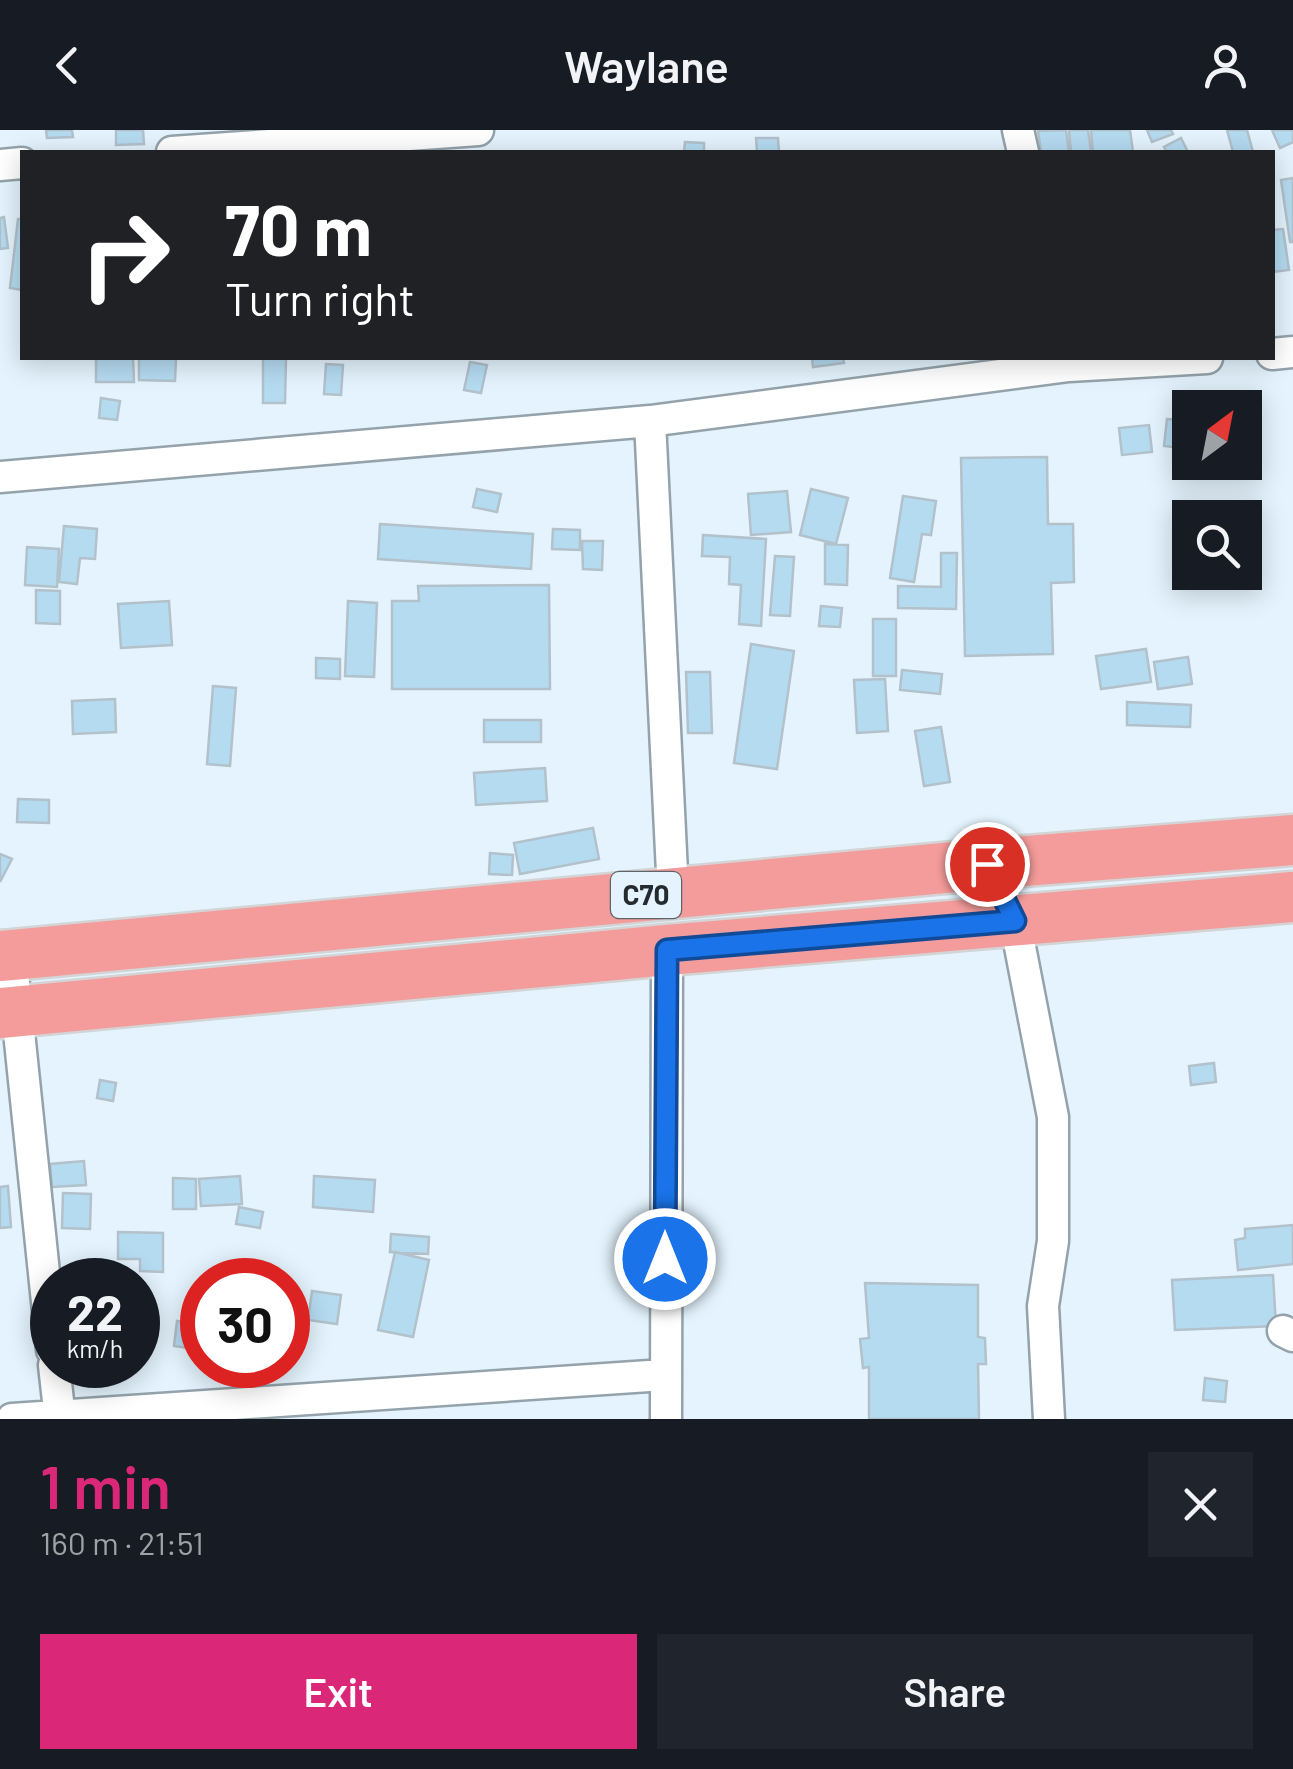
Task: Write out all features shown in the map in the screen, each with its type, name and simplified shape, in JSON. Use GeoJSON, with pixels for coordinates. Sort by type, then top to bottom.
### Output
{"type":"FeatureCollection","features":[{"type":"Feature","properties":{"kind":"highway","name":"C70"},"geometry":{"type":"LineString","coordinates":[[5,956],[674,892],[1293,840]]}},
{"type":"Feature","properties":{"kind":"highway","name":"C70"},"geometry":{"type":"LineString","coordinates":[[8,1012],[667,950],[1293,897]]}},
{"type":"Feature","properties":{"kind":"street"},"geometry":{"type":"LineString","coordinates":[[200,150],[478,130]]}},
{"type":"Feature","properties":{"kind":"street"},"geometry":{"type":"LineString","coordinates":[[0,476],[650,421],[1068,362],[1138,360]]}},
{"type":"Feature","properties":{"kind":"street"},"geometry":{"type":"LineString","coordinates":[[650,421],[674,892]]}},
{"type":"Feature","properties":{"kind":"street"},"geometry":{"type":"LineString","coordinates":[[987,864],[1015,921],[1053,1117],[1053,1241],[1043,1306],[1049,1419]]}},
{"type":"Feature","properties":{"kind":"street"},"geometry":{"type":"LineString","coordinates":[[666,1419],[667,950]]}},
{"type":"Feature","properties":{"kind":"street"},"geometry":{"type":"LineString","coordinates":[[5,956],[8,1012],[40,1258]]}},
{"type":"Feature","properties":{"kind":"street"},"geometry":{"type":"LineString","coordinates":[[12,1419],[411,1405],[664,1375]]}},
{"type":"Feature","properties":{"kind":"street"},"geometry":{"type":"LineString","coordinates":[[57,1388],[60,1416]]}},
{"type":"Feature","properties":{"kind":"building"},"geometry":{"type":"Polygon","coordinates":[[[46,130],[72,130],[73,137],[47,138],[46,130]]]}},
{"type":"Feature","properties":{"kind":"building"},"geometry":{"type":"Polygon","coordinates":[[[116,130],[143,130],[144,144],[116,145],[116,130]]]}},
{"type":"Feature","properties":{"kind":"building"},"geometry":{"type":"Polygon","coordinates":[[[1066,130],[1069,150],[1041,150],[1038,131],[1066,130]]]}},
{"type":"Feature","properties":{"kind":"building"},"geometry":{"type":"Polygon","coordinates":[[[1069,130],[1088,130],[1091,150],[1071,150],[1069,130]]]}},
{"type":"Feature","properties":{"kind":"building"},"geometry":{"type":"Polygon","coordinates":[[[1091,130],[1130,130],[1133,150],[1093,150],[1091,130]]]}},
{"type":"Feature","properties":{"kind":"building"},"geometry":{"type":"Polygon","coordinates":[[[1147,130],[1171,130],[1173,134],[1152,142],[1147,130]]]}},
{"type":"Feature","properties":{"kind":"building"},"geometry":{"type":"Polygon","coordinates":[[[1227,130],[1247,130],[1252,150],[1232,150],[1227,130]]]}},
{"type":"Feature","properties":{"kind":"building"},"geometry":{"type":"Polygon","coordinates":[[[1272,130],[1293,130],[1293,142],[1280,148],[1272,130]]]}},
{"type":"Feature","properties":{"kind":"building"},"geometry":{"type":"Polygon","coordinates":[[[756,138],[778,138],[779,150],[757,150],[756,138]]]}},
{"type":"Feature","properties":{"kind":"building"},"geometry":{"type":"Polygon","coordinates":[[[1181,138],[1187,150],[1166,150],[1164,147],[1181,138]]]}},
{"type":"Feature","properties":{"kind":"building"},"geometry":{"type":"Polygon","coordinates":[[[685,142],[704,143],[704,150],[684,150],[685,142]]]}},
{"type":"Feature","properties":{"kind":"building"},"geometry":{"type":"Polygon","coordinates":[[[1293,178],[1293,242],[1290,242],[1281,180],[1293,178]]]}},
{"type":"Feature","properties":{"kind":"building"},"geometry":{"type":"Polygon","coordinates":[[[4,217],[8,248],[0,249],[0,218],[4,217]]]}},
{"type":"Feature","properties":{"kind":"building"},"geometry":{"type":"Polygon","coordinates":[[[18,219],[20,219],[20,290],[10,288],[18,219]]]}},
{"type":"Feature","properties":{"kind":"building"},"geometry":{"type":"Polygon","coordinates":[[[1283,229],[1289,270],[1275,272],[1275,230],[1283,229]]]}},
{"type":"Feature","properties":{"kind":"building"},"geometry":{"type":"Polygon","coordinates":[[[96,360],[133,360],[134,382],[96,382],[96,360]]]}},
{"type":"Feature","properties":{"kind":"building"},"geometry":{"type":"Polygon","coordinates":[[[139,360],[176,360],[175,381],[139,380],[139,360]]]}},
{"type":"Feature","properties":{"kind":"building"},"geometry":{"type":"Polygon","coordinates":[[[263,360],[286,360],[285,403],[263,403],[263,360]]]}},
{"type":"Feature","properties":{"kind":"building"},"geometry":{"type":"Polygon","coordinates":[[[812,360],[844,363],[813,367],[812,360]]]}},
{"type":"Feature","properties":{"kind":"building"},"geometry":{"type":"Polygon","coordinates":[[[470,362],[487,365],[481,393],[464,390],[470,362]]]}},
{"type":"Feature","properties":{"kind":"building"},"geometry":{"type":"Polygon","coordinates":[[[326,364],[343,365],[341,395],[324,394],[326,364]]]}},
{"type":"Feature","properties":{"kind":"building"},"geometry":{"type":"Polygon","coordinates":[[[101,398],[120,401],[117,420],[99,418],[101,398]]]}},
{"type":"Feature","properties":{"kind":"building"},"geometry":{"type":"Polygon","coordinates":[[[1167,419],[1172,419],[1172,447],[1164,446],[1167,419]]]}},
{"type":"Feature","properties":{"kind":"building"},"geometry":{"type":"Polygon","coordinates":[[[1149,425],[1152,452],[1122,455],[1119,428],[1149,425]]]}},
{"type":"Feature","properties":{"kind":"building"},"geometry":{"type":"Polygon","coordinates":[[[1047,457],[1048,524],[1073,524],[1074,582],[1051,583],[1053,654],[965,656],[961,458],[1047,457]]]}},
{"type":"Feature","properties":{"kind":"building"},"geometry":{"type":"Polygon","coordinates":[[[477,489],[501,494],[497,512],[473,507],[477,489]]]}},
{"type":"Feature","properties":{"kind":"building"},"geometry":{"type":"Polygon","coordinates":[[[811,489],[848,498],[836,544],[800,535],[811,489]]]}},
{"type":"Feature","properties":{"kind":"building"},"geometry":{"type":"Polygon","coordinates":[[[787,491],[791,532],[751,535],[748,494],[787,491]]]}},
{"type":"Feature","properties":{"kind":"building"},"geometry":{"type":"Polygon","coordinates":[[[903,496],[936,501],[931,535],[922,534],[914,582],[890,578],[903,496]]]}},
{"type":"Feature","properties":{"kind":"building"},"geometry":{"type":"Polygon","coordinates":[[[380,524],[533,534],[531,569],[378,559],[380,524]]]}},
{"type":"Feature","properties":{"kind":"building"},"geometry":{"type":"Polygon","coordinates":[[[64,526],[97,529],[95,559],[80,558],[77,584],[59,582],[64,526]]]}},
{"type":"Feature","properties":{"kind":"building"},"geometry":{"type":"Polygon","coordinates":[[[553,529],[580,530],[580,550],[552,549],[553,529]]]}},
{"type":"Feature","properties":{"kind":"building"},"geometry":{"type":"Polygon","coordinates":[[[703,535],[766,539],[761,626],[739,624],[741,585],[729,584],[730,557],[702,556],[703,535]]]}},
{"type":"Feature","properties":{"kind":"building"},"geometry":{"type":"Polygon","coordinates":[[[582,541],[603,541],[602,570],[583,569],[582,541]]]}},
{"type":"Feature","properties":{"kind":"building"},"geometry":{"type":"Polygon","coordinates":[[[825,544],[848,545],[847,585],[825,584],[825,544]]]}},
{"type":"Feature","properties":{"kind":"building"},"geometry":{"type":"Polygon","coordinates":[[[27,547],[59,549],[57,587],[25,585],[27,547]]]}},
{"type":"Feature","properties":{"kind":"building"},"geometry":{"type":"Polygon","coordinates":[[[941,553],[957,553],[956,609],[898,608],[898,586],[941,587],[941,553]]]}},
{"type":"Feature","properties":{"kind":"building"},"geometry":{"type":"Polygon","coordinates":[[[775,556],[794,557],[790,616],[770,615],[775,556]]]}},
{"type":"Feature","properties":{"kind":"building"},"geometry":{"type":"Polygon","coordinates":[[[549,585],[550,689],[392,689],[392,601],[419,601],[418,586],[549,585]]]}},
{"type":"Feature","properties":{"kind":"building"},"geometry":{"type":"Polygon","coordinates":[[[36,590],[60,591],[60,624],[36,623],[36,590]]]}},
{"type":"Feature","properties":{"kind":"building"},"geometry":{"type":"Polygon","coordinates":[[[169,601],[172,645],[121,648],[118,604],[169,601]]]}},
{"type":"Feature","properties":{"kind":"building"},"geometry":{"type":"Polygon","coordinates":[[[348,601],[377,603],[374,677],[345,676],[348,601]]]}},
{"type":"Feature","properties":{"kind":"building"},"geometry":{"type":"Polygon","coordinates":[[[821,606],[842,608],[840,627],[819,626],[821,606]]]}},
{"type":"Feature","properties":{"kind":"building"},"geometry":{"type":"Polygon","coordinates":[[[873,619],[896,619],[896,676],[873,676],[873,619]]]}},
{"type":"Feature","properties":{"kind":"building"},"geometry":{"type":"Polygon","coordinates":[[[751,644],[794,651],[777,769],[734,763],[751,644]]]}},
{"type":"Feature","properties":{"kind":"building"},"geometry":{"type":"Polygon","coordinates":[[[1146,649],[1151,682],[1101,689],[1096,656],[1146,649]]]}},
{"type":"Feature","properties":{"kind":"building"},"geometry":{"type":"Polygon","coordinates":[[[1188,657],[1192,684],[1158,689],[1154,662],[1188,657]]]}},
{"type":"Feature","properties":{"kind":"building"},"geometry":{"type":"Polygon","coordinates":[[[316,658],[340,659],[340,679],[316,678],[316,658]]]}},
{"type":"Feature","properties":{"kind":"building"},"geometry":{"type":"Polygon","coordinates":[[[902,670],[942,674],[940,694],[900,690],[902,670]]]}},
{"type":"Feature","properties":{"kind":"building"},"geometry":{"type":"Polygon","coordinates":[[[686,672],[710,672],[712,733],[688,733],[686,672]]]}},
{"type":"Feature","properties":{"kind":"building"},"geometry":{"type":"Polygon","coordinates":[[[885,679],[888,731],[857,733],[854,680],[885,679]]]}},
{"type":"Feature","properties":{"kind":"building"},"geometry":{"type":"Polygon","coordinates":[[[213,686],[236,688],[230,766],[207,764],[213,686]]]}},
{"type":"Feature","properties":{"kind":"building"},"geometry":{"type":"Polygon","coordinates":[[[115,699],[116,732],[73,734],[72,701],[115,699]]]}},
{"type":"Feature","properties":{"kind":"building"},"geometry":{"type":"Polygon","coordinates":[[[1127,702],[1191,705],[1190,727],[1127,725],[1127,702]]]}},
{"type":"Feature","properties":{"kind":"building"},"geometry":{"type":"Polygon","coordinates":[[[484,720],[541,720],[541,742],[484,742],[484,720]]]}},
{"type":"Feature","properties":{"kind":"building"},"geometry":{"type":"Polygon","coordinates":[[[941,727],[950,782],[924,786],[915,731],[941,727]]]}},
{"type":"Feature","properties":{"kind":"building"},"geometry":{"type":"Polygon","coordinates":[[[545,768],[547,801],[476,805],[474,773],[545,768]]]}},
{"type":"Feature","properties":{"kind":"building"},"geometry":{"type":"Polygon","coordinates":[[[18,799],[49,800],[49,823],[17,822],[18,799]]]}},
{"type":"Feature","properties":{"kind":"building"},"geometry":{"type":"Polygon","coordinates":[[[593,828],[599,859],[520,874],[514,843],[593,828]]]}},
{"type":"Feature","properties":{"kind":"building"},"geometry":{"type":"Polygon","coordinates":[[[490,853],[513,855],[512,875],[489,874],[490,853]]]}},
{"type":"Feature","properties":{"kind":"building"},"geometry":{"type":"Polygon","coordinates":[[[0,854],[12,859],[0,882],[0,854]]]}},
{"type":"Feature","properties":{"kind":"building"},"geometry":{"type":"Polygon","coordinates":[[[1214,1063],[1216,1082],[1191,1085],[1189,1066],[1214,1063]]]}},
{"type":"Feature","properties":{"kind":"building"},"geometry":{"type":"Polygon","coordinates":[[[100,1080],[116,1083],[113,1101],[97,1098],[100,1080]]]}},
{"type":"Feature","properties":{"kind":"building"},"geometry":{"type":"Polygon","coordinates":[[[84,1161],[86,1185],[52,1187],[50,1164],[84,1161]]]}},
{"type":"Feature","properties":{"kind":"building"},"geometry":{"type":"Polygon","coordinates":[[[240,1176],[242,1204],[201,1206],[199,1179],[240,1176]]]}},
{"type":"Feature","properties":{"kind":"building"},"geometry":{"type":"Polygon","coordinates":[[[314,1176],[375,1180],[373,1212],[313,1207],[314,1176]]]}},
{"type":"Feature","properties":{"kind":"building"},"geometry":{"type":"Polygon","coordinates":[[[173,1178],[196,1179],[196,1209],[173,1209],[173,1178]]]}},
{"type":"Feature","properties":{"kind":"building"},"geometry":{"type":"Polygon","coordinates":[[[8,1186],[11,1227],[0,1228],[0,1187],[8,1186]]]}},
{"type":"Feature","properties":{"kind":"building"},"geometry":{"type":"Polygon","coordinates":[[[63,1193],[91,1194],[90,1229],[62,1228],[63,1193]]]}},
{"type":"Feature","properties":{"kind":"building"},"geometry":{"type":"Polygon","coordinates":[[[239,1207],[263,1212],[260,1228],[236,1224],[239,1207]]]}},
{"type":"Feature","properties":{"kind":"building"},"geometry":{"type":"Polygon","coordinates":[[[1293,1225],[1293,1264],[1238,1270],[1235,1240],[1245,1238],[1245,1229],[1293,1225]]]}},
{"type":"Feature","properties":{"kind":"building"},"geometry":{"type":"Polygon","coordinates":[[[118,1232],[163,1233],[163,1272],[160,1258],[118,1258],[118,1232]]]}},
{"type":"Feature","properties":{"kind":"building"},"geometry":{"type":"Polygon","coordinates":[[[391,1234],[429,1237],[428,1254],[390,1252],[391,1234]]]}},
{"type":"Feature","properties":{"kind":"building"},"geometry":{"type":"Polygon","coordinates":[[[395,1252],[429,1260],[413,1337],[378,1330],[395,1252]]]}},
{"type":"Feature","properties":{"kind":"building"},"geometry":{"type":"Polygon","coordinates":[[[1273,1275],[1276,1326],[1175,1330],[1172,1280],[1273,1275]]]}},
{"type":"Feature","properties":{"kind":"building"},"geometry":{"type":"Polygon","coordinates":[[[865,1283],[978,1285],[978,1337],[985,1338],[986,1364],[978,1364],[979,1419],[869,1419],[869,1367],[863,1368],[860,1339],[869,1338],[865,1283]]]}},
{"type":"Feature","properties":{"kind":"building"},"geometry":{"type":"Polygon","coordinates":[[[312,1291],[341,1295],[337,1324],[310,1320],[312,1291]]]}},
{"type":"Feature","properties":{"kind":"building"},"geometry":{"type":"Polygon","coordinates":[[[177,1321],[180,1321],[180,1347],[174,1346],[177,1321]]]}},
{"type":"Feature","properties":{"kind":"building"},"geometry":{"type":"Polygon","coordinates":[[[1205,1378],[1227,1381],[1225,1402],[1203,1400],[1205,1378]]]}},
{"type":"Feature","properties":{"kind":"route"},"geometry":{"type":"LineString","coordinates":[[665,1259],[667,950],[1015,921],[987,864]]}}]}
